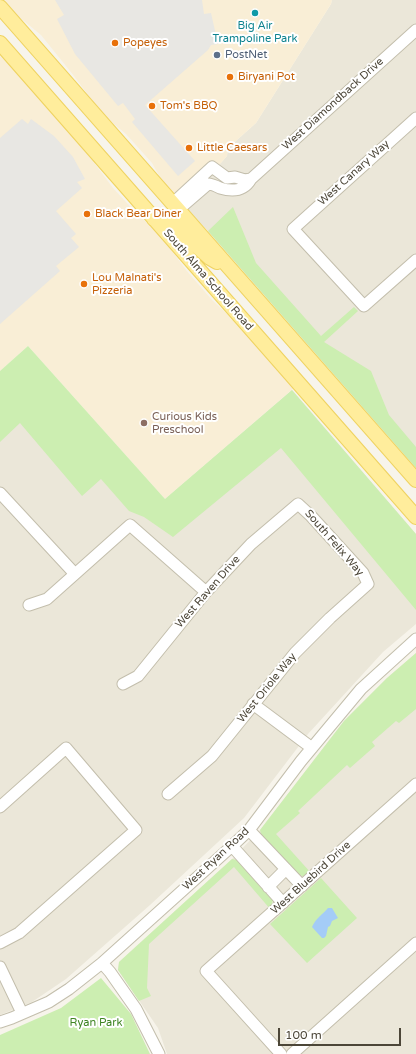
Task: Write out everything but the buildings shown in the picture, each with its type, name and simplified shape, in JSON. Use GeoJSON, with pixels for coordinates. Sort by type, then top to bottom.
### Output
{"type":"FeatureCollection","features":[{"type":"Feature","properties":{"kind":"main road"},"geometry":{"type":"LineString","coordinates":[[0,7],[416,480]]}},
{"type":"Feature","properties":{"kind":"main road","name":"South Alma School Road"},"geometry":{"type":"LineString","coordinates":[[0,43],[416,517]]}},
{"type":"Feature","properties":{"kind":"main road"},"geometry":{"type":"LineString","coordinates":[[154,219],[171,223],[210,258],[236,275]]}},
{"type":"Feature","properties":{"kind":"street","name":"West Diamondback Drive"},"geometry":{"type":"LineString","coordinates":[[176,206],[208,184],[234,191],[245,186],[251,178],[416,30]]}},
{"type":"Feature","properties":{"kind":"street","name":"West Canary Way"},"geometry":{"type":"LineString","coordinates":[[416,118],[293,229],[364,306],[416,260]]}},
{"type":"Feature","properties":{"kind":"street"},"geometry":{"type":"LineString","coordinates":[[176,206],[212,167],[227,178],[236,177],[245,180],[251,178]]}},
{"type":"Feature","properties":{"kind":"street"},"geometry":{"type":"LineString","coordinates":[[0,493],[75,574]]}},
{"type":"Feature","properties":{"kind":"street","name":"South Felix Way"},"geometry":{"type":"LineString","coordinates":[[298,504],[311,516],[363,573],[368,584]]}},
{"type":"Feature","properties":{"kind":"street","name":"West Raven Drive"},"geometry":{"type":"LineString","coordinates":[[123,684],[138,676],[206,592],[251,544],[298,504]]}},
{"type":"Feature","properties":{"kind":"street"},"geometry":{"type":"LineString","coordinates":[[29,605],[47,599],[130,525],[206,592]]}},
{"type":"Feature","properties":{"kind":"street","name":"West Oriole Way"},"geometry":{"type":"LineString","coordinates":[[168,794],[212,756],[295,653],[330,618],[368,584]]}},
{"type":"Feature","properties":{"kind":"street","name":"West Ryan Road"},"geometry":{"type":"LineString","coordinates":[[0,1022],[48,1002],[69,989],[102,962],[232,846],[248,830],[312,748],[361,689],[416,639]]}},
{"type":"Feature","properties":{"kind":"street"},"geometry":{"type":"LineString","coordinates":[[253,704],[312,748]]}},
{"type":"Feature","properties":{"kind":"street"},"geometry":{"type":"LineString","coordinates":[[0,807],[66,748],[136,830],[19,933],[0,942]]}},
{"type":"Feature","properties":{"kind":"street","name":"West Bluebird Drive"},"geometry":{"type":"LineString","coordinates":[[281,1054],[206,971],[416,784]]}},
{"type":"Feature","properties":{"kind":"street"},"geometry":{"type":"LineString","coordinates":[[248,830],[302,886]]}},
{"type":"Feature","properties":{"kind":"street"},"geometry":{"type":"LineString","coordinates":[[232,846],[283,903]]}},
{"type":"Feature","properties":{"kind":"street"},"geometry":{"type":"LineString","coordinates":[[268,887],[286,869]]}},
{"type":"Feature","properties":{"kind":"street"},"geometry":{"type":"LineString","coordinates":[[292,1054],[416,943]]}},
{"type":"Feature","properties":{"kind":"street"},"geometry":{"type":"LineString","coordinates":[[102,962],[136,1009],[159,1054]]}},
{"type":"Feature","properties":{"kind":"street"},"geometry":{"type":"LineString","coordinates":[[0,967],[22,1013]]}},
{"type":"Feature","properties":{"kind":"shaded area"},"geometry":{"type":"Polygon","coordinates":[[[5,0],[332,0],[331,4],[256,123],[228,148],[227,156],[205,181],[181,203],[165,186],[152,163],[126,134],[103,115],[41,35],[13,12],[5,0]]]}},
{"type":"Feature","properties":{"kind":"shaded area"},"geometry":{"type":"Polygon","coordinates":[[[55,0],[202,0],[204,14],[211,13],[218,44],[211,45],[208,50],[145,105],[195,161],[178,176],[132,122],[135,119],[123,103],[118,106],[75,54],[57,19],[64,15],[55,0]]]}},
{"type":"Feature","properties":{"kind":"shaded area"},"geometry":{"type":"Polygon","coordinates":[[[332,0],[416,0],[416,468],[208,231],[181,203],[205,181],[227,156],[228,148],[256,123],[331,4],[332,0]]]}},
{"type":"Feature","properties":{"kind":"shaded area"},"geometry":{"type":"Polygon","coordinates":[[[0,56],[12,67],[77,140],[113,188],[139,216],[158,232],[186,270],[212,300],[237,323],[294,388],[165,499],[28,346],[0,371],[0,56]]]}},
{"type":"Feature","properties":{"kind":"shaded area"},"geometry":{"type":"Polygon","coordinates":[[[22,119],[28,124],[31,119],[54,136],[73,157],[85,179],[77,182],[82,188],[56,211],[76,234],[71,238],[79,247],[56,266],[60,271],[0,324],[0,138],[22,119]]]}},
{"type":"Feature","properties":{"kind":"shaded area"},"geometry":{"type":"Polygon","coordinates":[[[0,371],[165,499],[292,390],[416,534],[416,624],[383,652],[308,734],[244,818],[150,905],[66,979],[32,1002],[0,1015],[0,371]]]}},
{"type":"Feature","properties":{"kind":"shaded area"},"geometry":{"type":"Polygon","coordinates":[[[416,653],[416,1054],[167,1054],[158,1028],[118,970],[119,962],[232,859],[260,830],[344,721],[387,678],[416,653]]]}},
{"type":"Feature","properties":{"kind":"green space"},"geometry":{"type":"Polygon","coordinates":[[[233,207],[256,263],[321,336],[354,307],[358,311],[324,342],[371,371],[389,415],[416,447],[416,468],[208,231],[233,207]]]}},
{"type":"Feature","properties":{"kind":"green space"},"geometry":{"type":"Polygon","coordinates":[[[28,346],[165,499],[292,390],[416,534],[416,610],[281,448],[173,537],[144,517],[129,511],[101,479],[82,496],[20,423],[0,442],[0,371],[28,346]]]}},
{"type":"Feature","properties":{"kind":"green space"},"geometry":{"type":"Polygon","coordinates":[[[416,653],[416,709],[399,723],[396,721],[372,742],[375,746],[350,768],[347,765],[298,811],[300,813],[276,834],[311,873],[305,877],[294,873],[262,838],[260,830],[344,721],[387,678],[416,653]]]}},
{"type":"Feature","properties":{"kind":"green space"},"geometry":{"type":"Polygon","coordinates":[[[232,859],[241,861],[273,899],[271,910],[234,867],[149,944],[147,988],[151,996],[139,1001],[118,970],[119,962],[232,859]]]}},
{"type":"Feature","properties":{"kind":"green space"},"geometry":{"type":"Polygon","coordinates":[[[321,878],[357,918],[307,963],[270,924],[321,878]]]}},
{"type":"Feature","properties":{"kind":"green space","name":"Ryan Park"},"geometry":{"type":"Polygon","coordinates":[[[101,978],[131,1014],[150,1054],[0,1054],[0,1035],[61,1008],[101,978]]]}},
{"type":"Feature","properties":{"kind":"water"},"geometry":{"type":"Polygon","coordinates":[[[328,908],[332,908],[338,918],[332,921],[328,927],[326,936],[322,938],[312,927],[317,919],[328,908]]]}},
{"type":"Feature","properties":{"kind":"place","name":"Big Air Trampoline Park"},"geometry":{"type":"Point","coordinates":[255,13]}},
{"type":"Feature","properties":{"kind":"place","name":"Popeyes"},"geometry":{"type":"Point","coordinates":[115,43]}},
{"type":"Feature","properties":{"kind":"place","name":"PostNet"},"geometry":{"type":"Point","coordinates":[217,55]}},
{"type":"Feature","properties":{"kind":"place","name":"Biryani Pot"},"geometry":{"type":"Point","coordinates":[230,77]}},
{"type":"Feature","properties":{"kind":"place","name":"Tom's BBQ"},"geometry":{"type":"Point","coordinates":[152,106]}},
{"type":"Feature","properties":{"kind":"place","name":"Little Caesars"},"geometry":{"type":"Point","coordinates":[189,148]}},
{"type":"Feature","properties":{"kind":"place","name":"Black Bear Diner"},"geometry":{"type":"Point","coordinates":[87,214]}},
{"type":"Feature","properties":{"kind":"place","name":"Lou Malnati's Pizzeria"},"geometry":{"type":"Point","coordinates":[84,284]}},
{"type":"Feature","properties":{"kind":"place","name":"Curious Kids Preschool"},"geometry":{"type":"Point","coordinates":[144,423]}}]}
